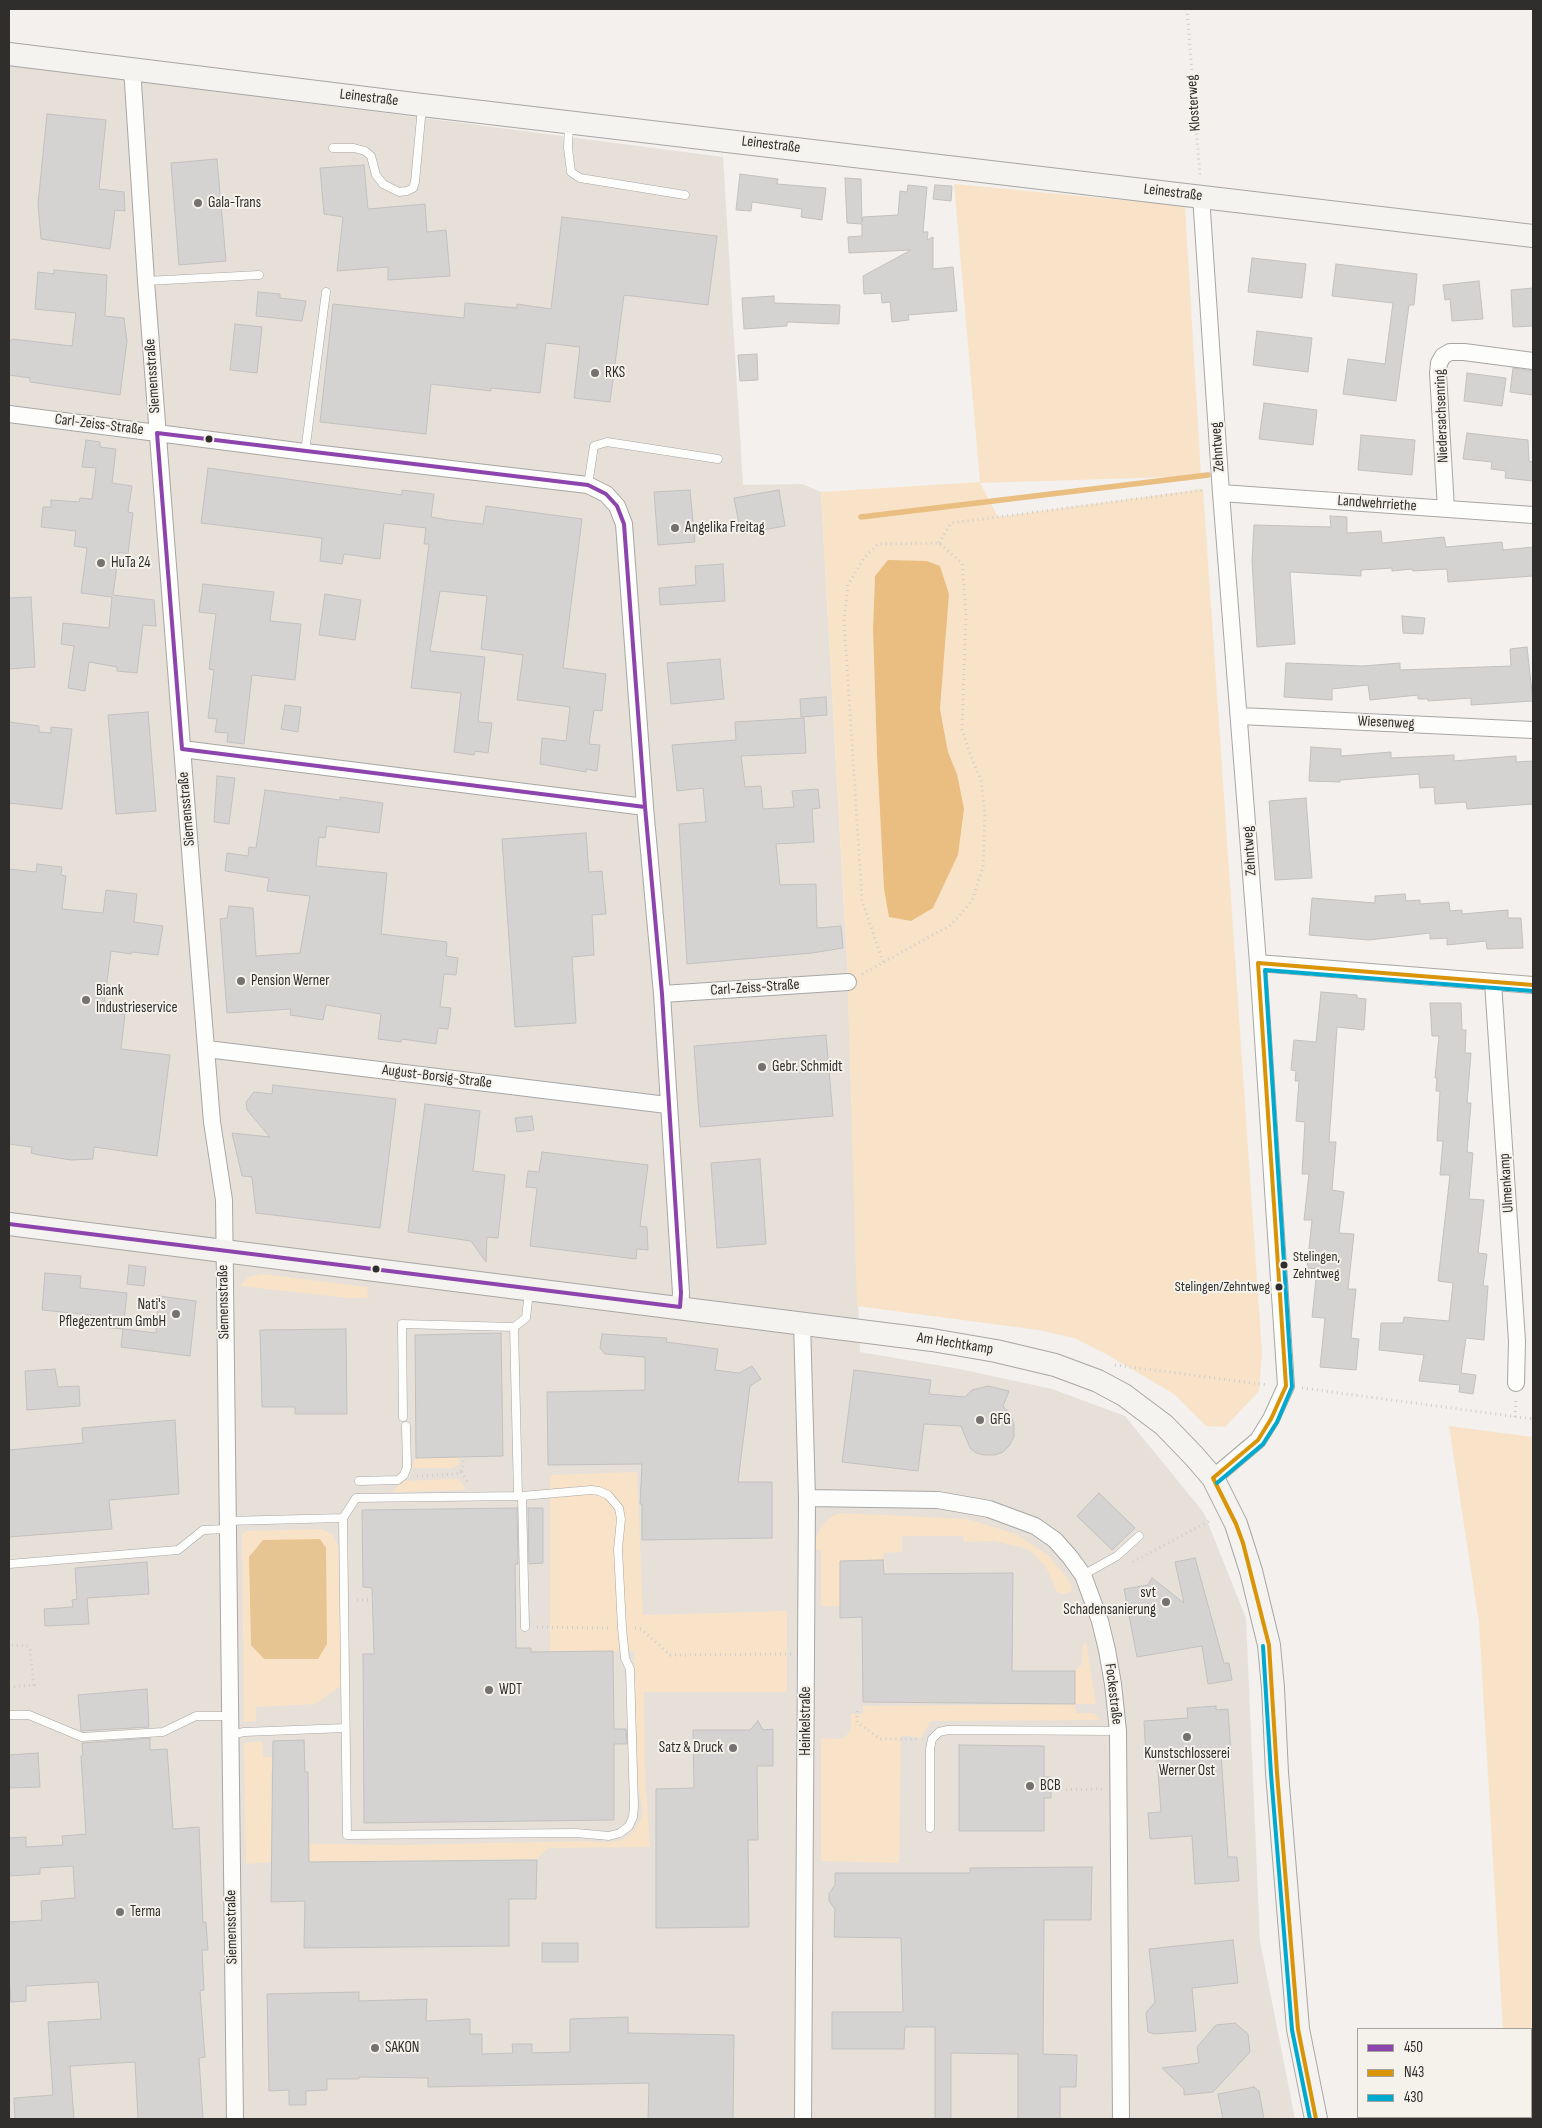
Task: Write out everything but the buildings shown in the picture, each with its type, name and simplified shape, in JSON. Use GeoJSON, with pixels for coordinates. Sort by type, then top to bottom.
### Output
{"type":"FeatureCollection","features":[{"type":"Feature","properties":{"kind":"street","name":"Leinestraße"},"geometry":{"type":"LineString","coordinates":[[9,54],[422,105],[1533,236]]}},
{"type":"Feature","properties":{"kind":"street","name":"Siemensstraße"},"geometry":{"type":"LineString","coordinates":[[132,68],[157,433],[212,1122],[224,1200],[223,1252],[229,1716],[237,1734],[235,2119]]}},
{"type":"Feature","properties":{"kind":"street","name":"Zehntweg"},"geometry":{"type":"LineString","coordinates":[[1201,196],[1221,493],[1258,962],[1286,1386],[1271,1420],[1258,1440],[1213,1478]]}},
{"type":"Feature","properties":{"kind":"street","name":"Niedersachsenring"},"geometry":{"type":"LineString","coordinates":[[1446,509],[1438,373],[1439,363],[1443,356],[1450,352],[1464,352],[1533,361]]}},
{"type":"Feature","properties":{"kind":"street","name":"Carl-Zeiss-Straße"},"geometry":{"type":"LineString","coordinates":[[9,414],[305,452],[588,485],[598,488],[612,499],[624,524],[645,807],[662,994],[681,1293],[680,1307]]}},
{"type":"Feature","properties":{"kind":"street","name":"Landwehrriethe"},"geometry":{"type":"LineString","coordinates":[[1221,493],[1533,516]]}},
{"type":"Feature","properties":{"kind":"street","name":"Wiesenweg"},"geometry":{"type":"LineString","coordinates":[[1240,716],[1533,730]]}},
{"type":"Feature","properties":{"kind":"street"},"geometry":{"type":"LineString","coordinates":[[182,749],[645,807]]}},
{"type":"Feature","properties":{"kind":"street"},"geometry":{"type":"LineString","coordinates":[[1258,962],[1533,985]]}},
{"type":"Feature","properties":{"kind":"street","name":"Carl-Zeiss-Straße"},"geometry":{"type":"LineString","coordinates":[[662,994],[848,982]]}},
{"type":"Feature","properties":{"kind":"street","name":"Ulmenkamp"},"geometry":{"type":"LineString","coordinates":[[1493,982],[1517,1340],[1516,1384]]}},
{"type":"Feature","properties":{"kind":"street","name":"August-Borsig-Straße"},"geometry":{"type":"LineString","coordinates":[[207,1049],[668,1105]]}},
{"type":"Feature","properties":{"kind":"street","name":"Am Hechtkamp"},"geometry":{"type":"LineString","coordinates":[[9,1224],[223,1252],[802,1322],[968,1345],[1018,1356],[1075,1372],[1124,1395],[1145,1409],[1194,1456],[1213,1478],[1236,1524],[1243,1543],[1269,1645],[1278,1792],[1298,2029],[1316,2119]]}},
{"type":"Feature","properties":{"kind":"street","name":"Heinkelstraße"},"geometry":{"type":"LineString","coordinates":[[802,1322],[807,1498],[804,2119]]}},
{"type":"Feature","properties":{"kind":"street","name":"Fockestraße"},"geometry":{"type":"LineString","coordinates":[[807,1498],[938,1500],[989,1509],[1035,1526],[1055,1540],[1083,1574],[1100,1621],[1107,1650],[1118,1731],[1120,1788],[1121,2119]]}},
{"type":"Feature","properties":{"kind":"lane"},"geometry":{"type":"LineString","coordinates":[[333,148],[354,148],[365,151],[372,156],[376,175],[383,184],[399,192],[407,191],[413,188],[415,182],[422,105]]}},
{"type":"Feature","properties":{"kind":"lane"},"geometry":{"type":"LineString","coordinates":[[569,122],[568,148],[571,172],[580,178],[685,195]]}},
{"type":"Feature","properties":{"kind":"lane"},"geometry":{"type":"LineString","coordinates":[[146,282],[259,276]]}},
{"type":"Feature","properties":{"kind":"lane"},"geometry":{"type":"LineString","coordinates":[[305,452],[326,292]]}},
{"type":"Feature","properties":{"kind":"lane"},"geometry":{"type":"LineString","coordinates":[[588,485],[594,446],[607,442],[718,458]]}},
{"type":"Feature","properties":{"kind":"lane"},"geometry":{"type":"LineString","coordinates":[[402,1417],[402,1324],[514,1327],[526,1318],[529,1289]]}},
{"type":"Feature","properties":{"kind":"lane"},"geometry":{"type":"LineString","coordinates":[[514,1327],[525,1628]]}},
{"type":"Feature","properties":{"kind":"lane"},"geometry":{"type":"LineString","coordinates":[[359,1481],[398,1480],[404,1475],[407,1468],[406,1426]]}},
{"type":"Feature","properties":{"kind":"lane"},"geometry":{"type":"LineString","coordinates":[[599,1490],[615,1502],[621,1519],[618,1549],[625,1658],[630,1669],[634,1806],[633,1817],[629,1826],[620,1833],[609,1836],[576,1832],[347,1835],[343,1518],[356,1498],[520,1496],[599,1490]]}},
{"type":"Feature","properties":{"kind":"lane"},"geometry":{"type":"LineString","coordinates":[[9,1564],[178,1550],[203,1530],[227,1525],[343,1518]]}},
{"type":"Feature","properties":{"kind":"lane"},"geometry":{"type":"LineString","coordinates":[[1083,1574],[1117,1556],[1139,1536]]}},
{"type":"Feature","properties":{"kind":"lane"},"geometry":{"type":"LineString","coordinates":[[9,1715],[29,1715],[82,1737],[163,1732],[196,1716],[229,1716]]}},
{"type":"Feature","properties":{"kind":"lane"},"geometry":{"type":"LineString","coordinates":[[237,1734],[345,1728]]}},
{"type":"Feature","properties":{"kind":"lane"},"geometry":{"type":"LineString","coordinates":[[930,1828],[930,1749],[932,1739],[939,1732],[948,1730],[1118,1731]]}},
{"type":"Feature","properties":{"kind":"path","name":"Klosterweg"},"geometry":{"type":"LineString","coordinates":[[1187,9],[1201,196]]}},
{"type":"Feature","properties":{"kind":"path"},"geometry":{"type":"LineString","coordinates":[[938,543],[951,523],[1203,489],[1221,493]]}},
{"type":"Feature","properties":{"kind":"path"},"geometry":{"type":"LineString","coordinates":[[848,982],[951,925],[972,901],[982,867],[985,814],[981,780],[962,729],[966,615],[962,563],[938,543],[878,544],[864,558],[848,585],[844,619],[862,900],[883,962]]}},
{"type":"Feature","properties":{"kind":"path"},"geometry":{"type":"LineString","coordinates":[[1115,1365],[1533,1419]]}},
{"type":"Feature","properties":{"kind":"path"},"geometry":{"type":"LineString","coordinates":[[404,1475],[456,1474],[461,1472],[463,1457]]}},
{"type":"Feature","properties":{"kind":"path"},"geometry":{"type":"LineString","coordinates":[[1130,1563],[1211,1520],[1208,1514]]}},
{"type":"Feature","properties":{"kind":"path"},"geometry":{"type":"LineString","coordinates":[[525,1628],[642,1629],[670,1655],[806,1655]]}},
{"type":"Feature","properties":{"kind":"path"},"geometry":{"type":"LineString","coordinates":[[9,1687],[34,1685],[28,1646],[12,1645]]}},
{"type":"Feature","properties":{"kind":"path"},"geometry":{"type":"LineString","coordinates":[[857,1711],[857,1722],[880,1739],[932,1739]]}},
{"type":"Feature","properties":{"kind":"path"},"geometry":{"type":"LineString","coordinates":[[1051,1790],[1120,1788]]}},
{"type":"Feature","properties":{"kind":"shaded area"},"geometry":{"type":"Polygon","coordinates":[[[9,64],[723,157],[743,485],[802,484],[821,492],[847,962],[860,1352],[960,1369],[1052,1389],[1125,1416],[1204,1513],[1246,1618],[1260,1941],[1295,2119],[9,2119],[9,64]]]}},
{"type":"Feature","properties":{"kind":"shaded area"},"geometry":{"type":"Polygon","coordinates":[[[954,184],[1185,206],[1201,476],[980,483],[998,517],[1203,489],[1262,1353],[1259,1391],[1225,1427],[1206,1426],[1174,1394],[1106,1354],[1074,1338],[1038,1330],[857,1306],[847,962],[821,492],[980,482],[954,184]],[[940,566],[875,576],[873,629],[884,889],[890,917],[911,921],[933,908],[958,855],[957,774],[948,752],[940,709],[949,594],[940,566]]]}},
{"type":"Feature","properties":{"kind":"shaded area"},"geometry":{"type":"Polygon","coordinates":[[[888,560],[927,561],[940,566],[949,594],[940,709],[948,752],[957,774],[964,809],[958,855],[933,908],[911,921],[889,917],[884,889],[873,629],[875,576],[888,560]]]}},
{"type":"Feature","properties":{"kind":"shaded area"},"geometry":{"type":"Polygon","coordinates":[[[262,1274],[368,1287],[367,1298],[347,1298],[240,1286],[248,1277],[262,1274]]]}},
{"type":"Feature","properties":{"kind":"shaded area"},"geometry":{"type":"Polygon","coordinates":[[[1449,1426],[1533,1437],[1532,2060],[1532,2028],[1503,2028],[1479,1623],[1449,1426]]]}},
{"type":"Feature","properties":{"kind":"shaded area"},"geometry":{"type":"Polygon","coordinates":[[[459,1457],[459,1464],[453,1468],[411,1468],[416,1458],[459,1457]]]}},
{"type":"Feature","properties":{"kind":"shaded area"},"geometry":{"type":"Polygon","coordinates":[[[637,1472],[643,1615],[787,1611],[787,1692],[644,1692],[645,1778],[650,1847],[548,1848],[537,1859],[271,1862],[246,1864],[244,1743],[262,1741],[263,1757],[287,1757],[287,1772],[271,1772],[272,1843],[399,1845],[591,1841],[607,1843],[622,1840],[633,1832],[641,1819],[643,1810],[638,1785],[634,1651],[550,1652],[550,1475],[637,1472]]]}},
{"type":"Feature","properties":{"kind":"shaded area"},"geometry":{"type":"Polygon","coordinates":[[[458,1479],[465,1487],[465,1490],[392,1492],[403,1481],[458,1479]]]}},
{"type":"Feature","properties":{"kind":"shaded area"},"geometry":{"type":"Polygon","coordinates":[[[841,1513],[967,1519],[1016,1534],[1048,1555],[1067,1578],[1072,1587],[1071,1592],[1061,1594],[1057,1592],[1046,1567],[1032,1552],[1024,1548],[994,1541],[964,1542],[963,1536],[902,1536],[902,1552],[884,1553],[883,1560],[840,1561],[840,1606],[821,1606],[821,1550],[814,1550],[814,1543],[821,1526],[832,1516],[841,1513]]]}},
{"type":"Feature","properties":{"kind":"shaded area"},"geometry":{"type":"Polygon","coordinates":[[[322,1529],[332,1534],[338,1546],[342,1685],[316,1704],[256,1707],[256,1721],[244,1722],[242,1534],[246,1531],[322,1529]]]}},
{"type":"Feature","properties":{"kind":"shaded area"},"geometry":{"type":"Polygon","coordinates":[[[320,1539],[326,1548],[327,1644],[318,1659],[264,1659],[251,1645],[249,1557],[263,1540],[320,1539]]]}},
{"type":"Feature","properties":{"kind":"shaded area"},"geometry":{"type":"Polygon","coordinates":[[[1086,1642],[1096,1704],[1075,1704],[1075,1671],[1082,1664],[1082,1649],[1086,1642]]]}},
{"type":"Feature","properties":{"kind":"shaded area"},"geometry":{"type":"Polygon","coordinates":[[[1075,1704],[1076,1713],[1094,1713],[1100,1720],[931,1721],[921,1738],[901,1735],[899,1863],[821,1861],[821,1738],[840,1739],[847,1735],[851,1727],[851,1714],[863,1714],[863,1706],[1075,1704]]]}},
{"type":"Feature","properties":{"kind":"waterway"},"geometry":{"type":"LineString","coordinates":[[861,517],[1208,475]]}},
{"type":"Feature","properties":{"kind":"transit line","name":"450"},"geometry":{"type":"LineString","coordinates":[[157,433],[588,485],[606,494],[617,506],[624,524],[645,807],[182,749],[157,433]]}},
{"type":"Feature","properties":{"kind":"transit line","name":"450"},"geometry":{"type":"LineString","coordinates":[[9,1224],[680,1307],[681,1293],[662,994],[645,807]]}},
{"type":"Feature","properties":{"kind":"transit line","name":"N43"},"geometry":{"type":"LineString","coordinates":[[1316,2119],[1298,2029],[1277,1773],[1269,1645],[1243,1543],[1236,1524],[1213,1478],[1258,1440],[1271,1419],[1286,1386],[1258,963],[1533,985]]}},
{"type":"Feature","properties":{"kind":"transit line","name":"430"},"geometry":{"type":"LineString","coordinates":[[1217,1483],[1263,1444],[1277,1422],[1292,1387],[1265,970],[1533,991]]}},
{"type":"Feature","properties":{"kind":"transit line","name":"430"},"geometry":{"type":"LineString","coordinates":[[1263,1646],[1271,1774],[1292,2030],[1310,2119]]}},
{"type":"Feature","properties":{"kind":"place","name":"Gala-Trans"},"geometry":{"type":"Point","coordinates":[198,203]}},
{"type":"Feature","properties":{"kind":"place","name":"RKS"},"geometry":{"type":"Point","coordinates":[595,373]}},
{"type":"Feature","properties":{"kind":"place","name":"Angelika Freitag"},"geometry":{"type":"Point","coordinates":[675,528]}},
{"type":"Feature","properties":{"kind":"place","name":"HuTa 24"},"geometry":{"type":"Point","coordinates":[101,563]}},
{"type":"Feature","properties":{"kind":"place","name":"Pension Werner"},"geometry":{"type":"Point","coordinates":[241,981]}},
{"type":"Feature","properties":{"kind":"place","name":"Biank Industrieservice"},"geometry":{"type":"Point","coordinates":[86,1000]}},
{"type":"Feature","properties":{"kind":"place","name":"Gebr. Schmidt"},"geometry":{"type":"Point","coordinates":[762,1067]}},
{"type":"Feature","properties":{"kind":"place","name":"Stelingen, Zehntweg"},"geometry":{"type":"Point","coordinates":[1284,1265]}},
{"type":"Feature","properties":{"kind":"place","name":"Stelingen/Zehntweg"},"geometry":{"type":"Point","coordinates":[1279,1287]}},
{"type":"Feature","properties":{"kind":"place","name":"Nati's Pflegezentrum GmbH"},"geometry":{"type":"Point","coordinates":[176,1314]}},
{"type":"Feature","properties":{"kind":"place","name":"GFG"},"geometry":{"type":"Point","coordinates":[980,1420]}},
{"type":"Feature","properties":{"kind":"place","name":"svt Schadensanierung"},"geometry":{"type":"Point","coordinates":[1166,1602]}},
{"type":"Feature","properties":{"kind":"place","name":"WDT"},"geometry":{"type":"Point","coordinates":[489,1690]}},
{"type":"Feature","properties":{"kind":"place","name":"Kunstschlosserei Werner Ost"},"geometry":{"type":"Point","coordinates":[1187,1737]}},
{"type":"Feature","properties":{"kind":"place","name":"Satz & Druck"},"geometry":{"type":"Point","coordinates":[733,1748]}},
{"type":"Feature","properties":{"kind":"place","name":"BCB"},"geometry":{"type":"Point","coordinates":[1030,1786]}},
{"type":"Feature","properties":{"kind":"place","name":"Terma"},"geometry":{"type":"Point","coordinates":[120,1912]}},
{"type":"Feature","properties":{"kind":"place","name":"SAKON"},"geometry":{"type":"Point","coordinates":[375,2048]}}]}
